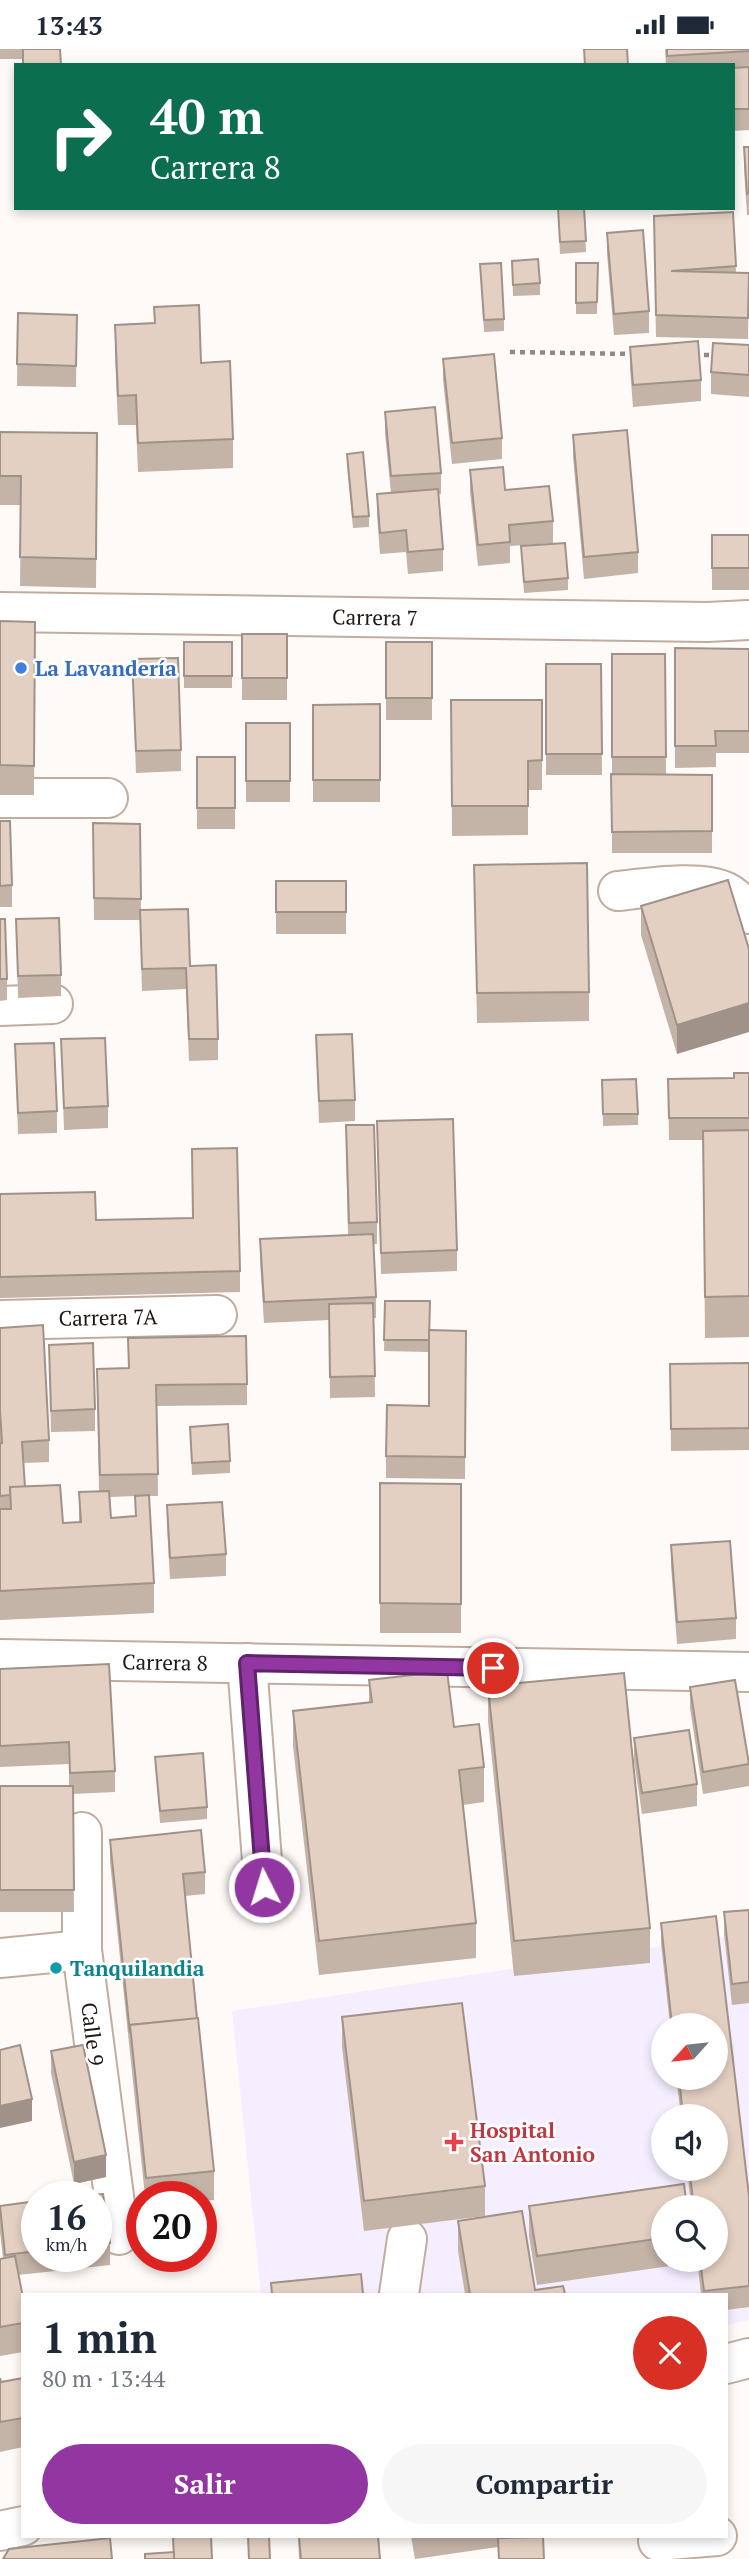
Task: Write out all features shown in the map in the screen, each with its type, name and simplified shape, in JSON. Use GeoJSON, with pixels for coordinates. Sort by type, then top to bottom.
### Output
{"type":"FeatureCollection","features":[{"type":"Feature","properties":{"kind":"street","name":"Carrera 7"},"geometry":{"type":"LineString","coordinates":[[0,611],[707,622],[749,620]]}},
{"type":"Feature","properties":{"kind":"street"},"geometry":{"type":"LineString","coordinates":[[0,798],[108,798]]}},
{"type":"Feature","properties":{"kind":"street"},"geometry":{"type":"LineString","coordinates":[[618,891],[687,884],[725,891],[749,914]]}},
{"type":"Feature","properties":{"kind":"street"},"geometry":{"type":"LineString","coordinates":[[0,1006],[53,1004]]}},
{"type":"Feature","properties":{"kind":"street","name":"Carrera 7A"},"geometry":{"type":"LineString","coordinates":[[0,1320],[217,1315]]}},
{"type":"Feature","properties":{"kind":"street","name":"Carrera 8"},"geometry":{"type":"LineString","coordinates":[[0,1659],[749,1672]]}},
{"type":"Feature","properties":{"kind":"street"},"geometry":{"type":"LineString","coordinates":[[247,1663],[264,1887]]}},
{"type":"Feature","properties":{"kind":"street","name":"Calle 9"},"geometry":{"type":"LineString","coordinates":[[82,1832],[82,1950],[119,2235]]}},
{"type":"Feature","properties":{"kind":"street"},"geometry":{"type":"LineString","coordinates":[[0,1958],[82,1950]]}},
{"type":"Feature","properties":{"kind":"street"},"geometry":{"type":"LineString","coordinates":[[399,2293],[407,2239]]}},
{"type":"Feature","properties":{"kind":"street"},"geometry":{"type":"LineString","coordinates":[[728,2363],[749,2358]]}},
{"type":"Feature","properties":{"kind":"street"},"geometry":{"type":"LineString","coordinates":[[0,2531],[21,2526]]}},
{"type":"Feature","properties":{"kind":"street"},"geometry":{"type":"LineString","coordinates":[[728,2535],[749,2531]]}},
{"type":"Feature","properties":{"kind":"street"},"geometry":{"type":"LineString","coordinates":[[658,2541],[693,2538]]}},
{"type":"Feature","properties":{"kind":"path"},"geometry":{"type":"LineString","coordinates":[[510,352],[643,354]]}},
{"type":"Feature","properties":{"kind":"path"},"geometry":{"type":"LineString","coordinates":[[682,355],[722,355]]}},
{"type":"Feature","properties":{"kind":"shaded area","name":"Hospital San Antonio"},"geometry":{"type":"Polygon","coordinates":[[[749,1933],[749,2320],[728,2325],[728,2293],[261,2293],[232,2011],[749,1933]]]}},
{"type":"Feature","properties":{"kind":"building"},"geometry":{"type":"Polygon","coordinates":[[[23,49],[60,49],[61,63],[23,63],[23,49]]]}},
{"type":"Feature","properties":{"kind":"building"},"geometry":{"type":"Polygon","coordinates":[[[584,49],[627,49],[628,63],[585,63],[584,49]]]}},
{"type":"Feature","properties":{"kind":"building"},"geometry":{"type":"Polygon","coordinates":[[[667,49],[749,49],[749,51],[667,56],[667,49]]]}},
{"type":"Feature","properties":{"kind":"building"},"geometry":{"type":"Polygon","coordinates":[[[749,67],[749,109],[735,109],[735,68],[749,67]]]}},
{"type":"Feature","properties":{"kind":"building"},"geometry":{"type":"Polygon","coordinates":[[[744,147],[749,147],[747,194],[744,147]]]}},
{"type":"Feature","properties":{"kind":"building"},"geometry":{"type":"Polygon","coordinates":[[[558,210],[584,210],[586,241],[560,242],[558,210]]]}},
{"type":"Feature","properties":{"kind":"building"},"geometry":{"type":"Polygon","coordinates":[[[733,212],[736,266],[671,271],[749,273],[748,318],[656,315],[654,216],[733,212]]]}},
{"type":"Feature","properties":{"kind":"building"},"geometry":{"type":"Polygon","coordinates":[[[643,230],[649,311],[614,314],[607,233],[643,230]]]}},
{"type":"Feature","properties":{"kind":"building"},"geometry":{"type":"Polygon","coordinates":[[[538,259],[540,283],[513,285],[512,261],[538,259]]]}},
{"type":"Feature","properties":{"kind":"building"},"geometry":{"type":"Polygon","coordinates":[[[501,263],[504,319],[484,320],[480,264],[501,263]]]}},
{"type":"Feature","properties":{"kind":"building"},"geometry":{"type":"Polygon","coordinates":[[[576,263],[598,263],[597,302],[576,303],[576,263]]]}},
{"type":"Feature","properties":{"kind":"building"},"geometry":{"type":"Polygon","coordinates":[[[199,305],[201,363],[230,361],[233,439],[138,443],[136,395],[118,396],[115,325],[155,323],[154,307],[199,305]]]}},
{"type":"Feature","properties":{"kind":"building"},"geometry":{"type":"Polygon","coordinates":[[[18,313],[77,315],[76,366],[17,364],[18,313]]]}},
{"type":"Feature","properties":{"kind":"building"},"geometry":{"type":"Polygon","coordinates":[[[698,341],[701,380],[633,385],[630,347],[698,341]]]}},
{"type":"Feature","properties":{"kind":"building"},"geometry":{"type":"Polygon","coordinates":[[[713,343],[749,345],[749,375],[711,372],[713,343]]]}},
{"type":"Feature","properties":{"kind":"building"},"geometry":{"type":"Polygon","coordinates":[[[494,354],[502,438],[452,443],[443,359],[494,354]]]}},
{"type":"Feature","properties":{"kind":"building"},"geometry":{"type":"Polygon","coordinates":[[[435,407],[441,473],[391,476],[385,412],[435,407]]]}},
{"type":"Feature","properties":{"kind":"building"},"geometry":{"type":"Polygon","coordinates":[[[627,430],[638,552],[584,557],[573,435],[627,430]]]}},
{"type":"Feature","properties":{"kind":"building"},"geometry":{"type":"Polygon","coordinates":[[[0,432],[97,433],[96,559],[20,557],[21,476],[0,476],[0,432]]]}},
{"type":"Feature","properties":{"kind":"building"},"geometry":{"type":"Polygon","coordinates":[[[363,452],[369,516],[353,517],[347,454],[363,452]]]}},
{"type":"Feature","properties":{"kind":"building"},"geometry":{"type":"Polygon","coordinates":[[[503,467],[505,490],[549,486],[553,521],[509,525],[510,542],[478,545],[470,470],[503,467]]]}},
{"type":"Feature","properties":{"kind":"building"},"geometry":{"type":"Polygon","coordinates":[[[438,489],[443,549],[408,552],[406,530],[380,533],[377,494],[438,489]]]}},
{"type":"Feature","properties":{"kind":"building"},"geometry":{"type":"Polygon","coordinates":[[[712,535],[749,535],[749,568],[712,568],[712,535]]]}},
{"type":"Feature","properties":{"kind":"building"},"geometry":{"type":"Polygon","coordinates":[[[565,543],[568,578],[524,582],[521,546],[565,543]]]}},
{"type":"Feature","properties":{"kind":"building"},"geometry":{"type":"Polygon","coordinates":[[[0,621],[35,622],[34,766],[0,765],[0,621]]]}},
{"type":"Feature","properties":{"kind":"building"},"geometry":{"type":"Polygon","coordinates":[[[242,634],[287,634],[287,678],[242,678],[242,634]]]}},
{"type":"Feature","properties":{"kind":"building"},"geometry":{"type":"Polygon","coordinates":[[[184,642],[232,642],[232,676],[184,676],[184,642]]]}},
{"type":"Feature","properties":{"kind":"building"},"geometry":{"type":"Polygon","coordinates":[[[386,642],[432,642],[432,698],[386,698],[386,642]]]}},
{"type":"Feature","properties":{"kind":"building"},"geometry":{"type":"Polygon","coordinates":[[[675,648],[749,649],[749,731],[715,731],[716,746],[675,746],[675,648]]]}},
{"type":"Feature","properties":{"kind":"building"},"geometry":{"type":"Polygon","coordinates":[[[612,654],[665,654],[666,757],[612,757],[612,654]]]}},
{"type":"Feature","properties":{"kind":"building"},"geometry":{"type":"Polygon","coordinates":[[[178,658],[181,750],[136,751],[132,659],[178,658]]]}},
{"type":"Feature","properties":{"kind":"building"},"geometry":{"type":"Polygon","coordinates":[[[546,664],[601,664],[602,754],[546,754],[546,664]]]}},
{"type":"Feature","properties":{"kind":"building"},"geometry":{"type":"Polygon","coordinates":[[[451,700],[542,700],[542,760],[528,761],[528,806],[452,806],[451,700]]]}},
{"type":"Feature","properties":{"kind":"building"},"geometry":{"type":"Polygon","coordinates":[[[380,704],[380,780],[313,780],[313,705],[380,704]]]}},
{"type":"Feature","properties":{"kind":"building"},"geometry":{"type":"Polygon","coordinates":[[[246,723],[290,723],[290,781],[246,781],[246,723]]]}},
{"type":"Feature","properties":{"kind":"building"},"geometry":{"type":"Polygon","coordinates":[[[197,757],[235,757],[235,808],[197,808],[197,757]]]}},
{"type":"Feature","properties":{"kind":"building"},"geometry":{"type":"Polygon","coordinates":[[[611,774],[712,775],[712,831],[612,832],[611,774]]]}},
{"type":"Feature","properties":{"kind":"building"},"geometry":{"type":"Polygon","coordinates":[[[0,821],[10,821],[12,885],[0,886],[0,821]]]}},
{"type":"Feature","properties":{"kind":"building"},"geometry":{"type":"Polygon","coordinates":[[[93,823],[140,824],[141,899],[94,898],[93,823]]]}},
{"type":"Feature","properties":{"kind":"building"},"geometry":{"type":"Polygon","coordinates":[[[587,863],[589,992],[477,993],[474,865],[587,863]]]}},
{"type":"Feature","properties":{"kind":"building"},"geometry":{"type":"Polygon","coordinates":[[[728,880],[749,949],[749,1003],[677,1025],[641,906],[728,880]]]}},
{"type":"Feature","properties":{"kind":"building"},"geometry":{"type":"Polygon","coordinates":[[[276,881],[346,881],[346,912],[276,912],[276,881]]]}},
{"type":"Feature","properties":{"kind":"building"},"geometry":{"type":"Polygon","coordinates":[[[188,909],[190,966],[216,965],[218,1039],[189,1039],[186,968],[142,969],[140,910],[188,909]]]}},
{"type":"Feature","properties":{"kind":"building"},"geometry":{"type":"Polygon","coordinates":[[[59,918],[61,975],[18,976],[16,919],[59,918]]]}},
{"type":"Feature","properties":{"kind":"building"},"geometry":{"type":"Polygon","coordinates":[[[0,919],[5,919],[7,979],[0,979],[0,919]]]}},
{"type":"Feature","properties":{"kind":"building"},"geometry":{"type":"Polygon","coordinates":[[[352,1034],[355,1100],[319,1101],[316,1035],[352,1034]]]}},
{"type":"Feature","properties":{"kind":"building"},"geometry":{"type":"Polygon","coordinates":[[[105,1038],[108,1106],[64,1108],[61,1039],[105,1038]]]}},
{"type":"Feature","properties":{"kind":"building"},"geometry":{"type":"Polygon","coordinates":[[[54,1043],[57,1111],[18,1113],[15,1044],[54,1043]]]}},
{"type":"Feature","properties":{"kind":"building"},"geometry":{"type":"Polygon","coordinates":[[[734,1073],[749,1073],[749,1118],[669,1118],[668,1079],[734,1078],[734,1073]]]}},
{"type":"Feature","properties":{"kind":"building"},"geometry":{"type":"Polygon","coordinates":[[[636,1079],[638,1114],[603,1114],[602,1080],[636,1079]]]}},
{"type":"Feature","properties":{"kind":"building"},"geometry":{"type":"Polygon","coordinates":[[[453,1119],[457,1250],[381,1253],[377,1121],[453,1119]]]}},
{"type":"Feature","properties":{"kind":"building"},"geometry":{"type":"Polygon","coordinates":[[[346,1125],[374,1125],[377,1222],[349,1223],[346,1125]]]}},
{"type":"Feature","properties":{"kind":"building"},"geometry":{"type":"Polygon","coordinates":[[[749,1130],[749,1296],[705,1297],[703,1131],[749,1130]]]}},
{"type":"Feature","properties":{"kind":"building"},"geometry":{"type":"Polygon","coordinates":[[[237,1148],[240,1271],[0,1277],[0,1194],[95,1192],[96,1220],[193,1218],[192,1149],[237,1148]]]}},
{"type":"Feature","properties":{"kind":"building"},"geometry":{"type":"Polygon","coordinates":[[[373,1234],[376,1297],[264,1302],[260,1239],[373,1234]]]}},
{"type":"Feature","properties":{"kind":"building"},"geometry":{"type":"Polygon","coordinates":[[[385,1301],[430,1301],[429,1340],[384,1340],[385,1301]]]}},
{"type":"Feature","properties":{"kind":"building"},"geometry":{"type":"Polygon","coordinates":[[[373,1303],[375,1376],[330,1377],[329,1304],[373,1303]]]}},
{"type":"Feature","properties":{"kind":"building"},"geometry":{"type":"Polygon","coordinates":[[[43,1325],[49,1440],[22,1442],[25,1487],[10,1487],[10,1495],[0,1496],[0,1328],[43,1325]]]}},
{"type":"Feature","properties":{"kind":"building"},"geometry":{"type":"Polygon","coordinates":[[[429,1330],[466,1331],[465,1457],[386,1456],[387,1405],[429,1406],[429,1330]]]}},
{"type":"Feature","properties":{"kind":"building"},"geometry":{"type":"Polygon","coordinates":[[[246,1336],[247,1384],[156,1385],[158,1474],[100,1475],[97,1369],[129,1368],[128,1338],[246,1336]]]}},
{"type":"Feature","properties":{"kind":"building"},"geometry":{"type":"Polygon","coordinates":[[[93,1343],[95,1409],[51,1411],[49,1345],[93,1343]]]}},
{"type":"Feature","properties":{"kind":"building"},"geometry":{"type":"Polygon","coordinates":[[[749,1363],[749,1428],[671,1429],[670,1364],[749,1363]]]}},
{"type":"Feature","properties":{"kind":"building"},"geometry":{"type":"Polygon","coordinates":[[[228,1424],[230,1461],[192,1463],[190,1427],[228,1424]]]}},
{"type":"Feature","properties":{"kind":"building"},"geometry":{"type":"Polygon","coordinates":[[[380,1483],[461,1484],[461,1604],[380,1603],[380,1483]]]}},
{"type":"Feature","properties":{"kind":"building"},"geometry":{"type":"Polygon","coordinates":[[[60,1485],[63,1523],[81,1522],[79,1492],[109,1491],[111,1518],[136,1516],[135,1496],[149,1495],[154,1583],[0,1591],[0,1509],[11,1509],[10,1487],[60,1485]]]}},
{"type":"Feature","properties":{"kind":"building"},"geometry":{"type":"Polygon","coordinates":[[[222,1502],[226,1554],[170,1558],[167,1505],[222,1502]]]}},
{"type":"Feature","properties":{"kind":"building"},"geometry":{"type":"Polygon","coordinates":[[[730,1541],[736,1618],[677,1622],[671,1545],[730,1541]]]}},
{"type":"Feature","properties":{"kind":"building"},"geometry":{"type":"Polygon","coordinates":[[[109,1664],[115,1771],[70,1773],[69,1742],[0,1746],[0,1669],[109,1664]]]}},
{"type":"Feature","properties":{"kind":"building"},"geometry":{"type":"Polygon","coordinates":[[[447,1671],[454,1727],[479,1724],[484,1767],[459,1770],[476,1923],[319,1941],[293,1711],[372,1702],[369,1680],[447,1671]]]}},
{"type":"Feature","properties":{"kind":"building"},"geometry":{"type":"Polygon","coordinates":[[[624,1673],[650,1928],[514,1941],[488,1686],[624,1673]]]}},
{"type":"Feature","properties":{"kind":"building"},"geometry":{"type":"Polygon","coordinates":[[[735,1680],[749,1764],[703,1772],[690,1687],[735,1680]]]}},
{"type":"Feature","properties":{"kind":"building"},"geometry":{"type":"Polygon","coordinates":[[[689,1730],[697,1784],[642,1793],[634,1738],[689,1730]]]}},
{"type":"Feature","properties":{"kind":"building"},"geometry":{"type":"Polygon","coordinates":[[[203,1753],[207,1807],[160,1811],[155,1757],[203,1753]]]}},
{"type":"Feature","properties":{"kind":"building"},"geometry":{"type":"Polygon","coordinates":[[[0,1786],[73,1786],[74,1890],[0,1890],[0,1786]]]}},
{"type":"Feature","properties":{"kind":"building"},"geometry":{"type":"Polygon","coordinates":[[[201,1830],[205,1872],[183,1874],[197,2019],[130,2025],[130,2033],[110,1840],[201,1830]]]}},
{"type":"Feature","properties":{"kind":"building"},"geometry":{"type":"Polygon","coordinates":[[[749,1910],[749,1982],[732,1984],[724,1912],[749,1910]]]}},
{"type":"Feature","properties":{"kind":"building"},"geometry":{"type":"Polygon","coordinates":[[[716,1916],[727,2013],[671,2013],[661,1923],[716,1916]]]}},
{"type":"Feature","properties":{"kind":"building"},"geometry":{"type":"Polygon","coordinates":[[[462,2003],[485,2186],[364,2201],[342,2017],[462,2003]]]}},
{"type":"Feature","properties":{"kind":"building"},"geometry":{"type":"Polygon","coordinates":[[[198,2018],[214,2171],[146,2178],[130,2025],[198,2018]]]}},
{"type":"Feature","properties":{"kind":"building"},"geometry":{"type":"Polygon","coordinates":[[[728,2018],[749,2196],[749,2286],[704,2291],[702,2272],[728,2272],[728,2195],[692,2195],[691,2181],[728,2181],[728,2104],[682,2104],[680,2090],[728,2090],[728,2018]]]}},
{"type":"Feature","properties":{"kind":"building"},"geometry":{"type":"Polygon","coordinates":[[[20,2045],[32,2099],[0,2106],[0,2050],[20,2045]]]}},
{"type":"Feature","properties":{"kind":"building"},"geometry":{"type":"Polygon","coordinates":[[[83,2045],[106,2155],[74,2162],[51,2051],[83,2045]]]}},
{"type":"Feature","properties":{"kind":"building"},"geometry":{"type":"Polygon","coordinates":[[[684,2184],[685,2195],[651,2195],[651,2240],[537,2256],[529,2206],[684,2184]]]}},
{"type":"Feature","properties":{"kind":"building"},"geometry":{"type":"Polygon","coordinates":[[[21,2203],[21,2253],[5,2255],[0,2206],[21,2203]]]}},
{"type":"Feature","properties":{"kind":"building"},"geometry":{"type":"Polygon","coordinates":[[[522,2211],[535,2290],[563,2286],[565,2293],[470,2293],[458,2221],[522,2211]]]}},
{"type":"Feature","properties":{"kind":"building"},"geometry":{"type":"Polygon","coordinates":[[[15,2256],[22,2293],[21,2323],[0,2327],[0,2259],[15,2256]]]}},
{"type":"Feature","properties":{"kind":"building"},"geometry":{"type":"Polygon","coordinates":[[[361,2274],[363,2293],[272,2293],[271,2283],[361,2274]]]}},
{"type":"Feature","properties":{"kind":"building"},"geometry":{"type":"Polygon","coordinates":[[[0,2378],[1,2382],[21,2378],[21,2418],[0,2422],[0,2378]]]}},
{"type":"Feature","properties":{"kind":"building"},"geometry":{"type":"Polygon","coordinates":[[[110,2538],[112,2559],[3,2559],[9,2549],[110,2538]]]}},
{"type":"Feature","properties":{"kind":"building"},"geometry":{"type":"Polygon","coordinates":[[[173,2538],[211,2538],[212,2559],[174,2559],[173,2538]]]}},
{"type":"Feature","properties":{"kind":"building"},"geometry":{"type":"Polygon","coordinates":[[[248,2538],[269,2538],[270,2559],[249,2559],[248,2538]]]}},
{"type":"Feature","properties":{"kind":"building"},"geometry":{"type":"Polygon","coordinates":[[[299,2538],[378,2538],[380,2559],[301,2559],[299,2538]]]}},
{"type":"Feature","properties":{"kind":"building"},"geometry":{"type":"Polygon","coordinates":[[[498,2538],[543,2538],[544,2559],[499,2559],[498,2538]]]}},
{"type":"Feature","properties":{"kind":"building"},"geometry":{"type":"Polygon","coordinates":[[[174,2552],[174,2559],[145,2559],[145,2554],[174,2552]]]}},
{"type":"Feature","properties":{"kind":"place","name":"La Lavandería"},"geometry":{"type":"Point","coordinates":[21,668]}},
{"type":"Feature","properties":{"kind":"place","name":"Tanquilandia"},"geometry":{"type":"Point","coordinates":[56,1968]}},
{"type":"Feature","properties":{"kind":"place","name":"Hospital San Antonio"},"geometry":{"type":"Point","coordinates":[454,2142]}},
{"type":"Feature","properties":{"kind":"route"},"geometry":{"type":"LineString","coordinates":[[264,1887],[247,1663],[493,1668]]}}]}
